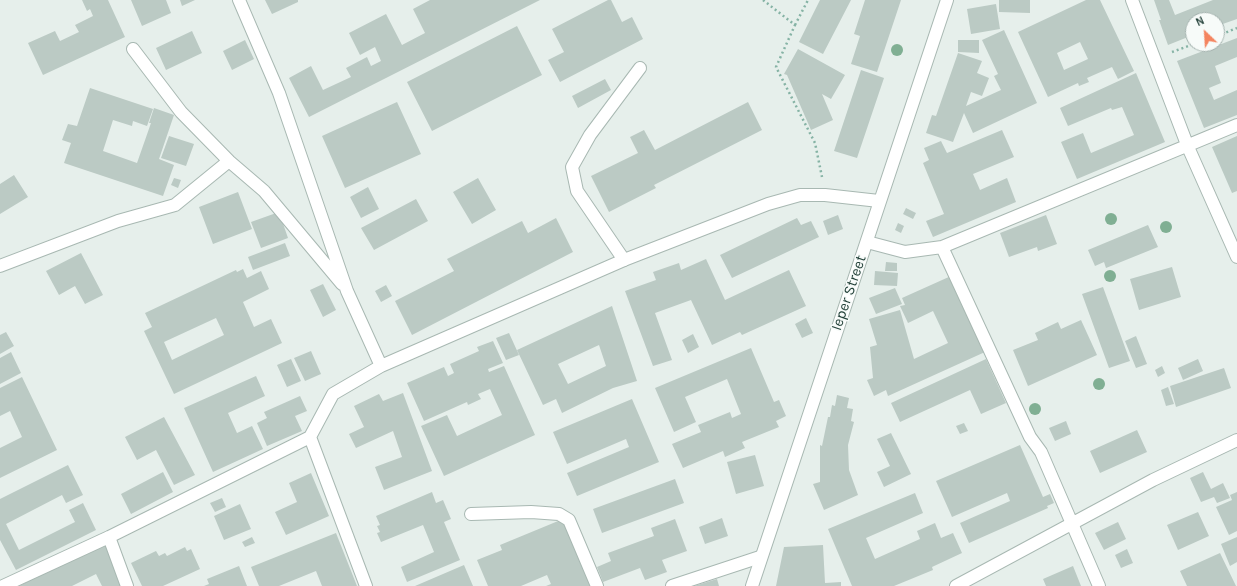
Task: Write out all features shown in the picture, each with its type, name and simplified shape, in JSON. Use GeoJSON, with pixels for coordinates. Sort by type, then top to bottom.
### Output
{"type":"FeatureCollection","features":[{"type":"Feature","properties":{"kind":"street"},"geometry":{"type":"LineString","coordinates":[[239,0],[278,93],[347,291],[381,366]]}},
{"type":"Feature","properties":{"kind":"street","name":"Ieper Street"},"geometry":{"type":"LineString","coordinates":[[752,586],[760,558],[947,0]]}},
{"type":"Feature","properties":{"kind":"street"},"geometry":{"type":"LineString","coordinates":[[1132,0],[1188,147],[1237,257]]}},
{"type":"Feature","properties":{"kind":"street"},"geometry":{"type":"LineString","coordinates":[[133,49],[181,112],[229,161],[264,191],[347,291]]}},
{"type":"Feature","properties":{"kind":"street"},"geometry":{"type":"LineString","coordinates":[[624,260],[577,191],[572,167],[590,135],[640,68]]}},
{"type":"Feature","properties":{"kind":"street"},"geometry":{"type":"LineString","coordinates":[[867,242],[906,252],[942,247],[1188,147],[1237,125]]}},
{"type":"Feature","properties":{"kind":"street"},"geometry":{"type":"LineString","coordinates":[[0,266],[118,221],[176,205],[229,161]]}},
{"type":"Feature","properties":{"kind":"street"},"geometry":{"type":"LineString","coordinates":[[3,586],[109,537],[310,437],[333,394],[381,366],[624,260],[768,204],[800,195],[825,195],[879,201]]}},
{"type":"Feature","properties":{"kind":"street"},"geometry":{"type":"LineString","coordinates":[[942,247],[1030,437],[1041,452],[1099,586]]}},
{"type":"Feature","properties":{"kind":"street"},"geometry":{"type":"LineString","coordinates":[[310,437],[366,586]]}},
{"type":"Feature","properties":{"kind":"street"},"geometry":{"type":"LineString","coordinates":[[956,586],[1153,480],[1237,440]]}},
{"type":"Feature","properties":{"kind":"street"},"geometry":{"type":"LineString","coordinates":[[471,514],[531,512],[559,514],[569,520],[597,586]]}},
{"type":"Feature","properties":{"kind":"street"},"geometry":{"type":"LineString","coordinates":[[109,537],[127,586]]}},
{"type":"Feature","properties":{"kind":"street"},"geometry":{"type":"LineString","coordinates":[[672,586],[760,558]]}},
{"type":"Feature","properties":{"kind":"path"},"geometry":{"type":"LineString","coordinates":[[763,0],[795,25]]}},
{"type":"Feature","properties":{"kind":"path"},"geometry":{"type":"LineString","coordinates":[[808,0],[776,66],[815,144],[825,195]]}},
{"type":"Feature","properties":{"kind":"path"},"geometry":{"type":"LineString","coordinates":[[1225,33],[1237,28]]}},
{"type":"Feature","properties":{"kind":"path"},"geometry":{"type":"LineString","coordinates":[[1154,59],[1185,47]]}},
{"type":"Feature","properties":{"kind":"building"},"geometry":{"type":"Polygon","coordinates":[[[82,0],[108,0],[125,37],[43,75],[28,43],[55,31],[60,41],[79,32],[75,25],[93,16],[90,9],[87,11],[82,0]]]}},
{"type":"Feature","properties":{"kind":"building"},"geometry":{"type":"Polygon","coordinates":[[[131,0],[166,0],[171,13],[142,26],[131,0]]]}},
{"type":"Feature","properties":{"kind":"building"},"geometry":{"type":"Polygon","coordinates":[[[180,0],[195,0],[182,6],[180,0]]]}},
{"type":"Feature","properties":{"kind":"building"},"geometry":{"type":"Polygon","coordinates":[[[265,0],[298,0],[298,2],[272,14],[265,0]]]}},
{"type":"Feature","properties":{"kind":"building"},"geometry":{"type":"Polygon","coordinates":[[[430,0],[540,0],[309,117],[289,78],[311,66],[323,90],[351,77],[346,68],[367,57],[371,66],[381,61],[375,47],[360,55],[349,33],[386,14],[402,45],[425,33],[413,9],[430,0]]]}},
{"type":"Feature","properties":{"kind":"building"},"geometry":{"type":"Polygon","coordinates":[[[608,0],[611,0],[622,22],[632,17],[643,39],[560,82],[548,60],[564,52],[552,29],[608,0]]]}},
{"type":"Feature","properties":{"kind":"building"},"geometry":{"type":"Polygon","coordinates":[[[820,0],[851,0],[823,54],[799,42],[820,0]]]}},
{"type":"Feature","properties":{"kind":"building"},"geometry":{"type":"Polygon","coordinates":[[[865,0],[901,0],[877,72],[851,64],[860,36],[854,34],[865,0]]]}},
{"type":"Feature","properties":{"kind":"building"},"geometry":{"type":"Polygon","coordinates":[[[999,0],[1030,0],[1030,13],[999,12],[999,0]]]}},
{"type":"Feature","properties":{"kind":"building"},"geometry":{"type":"Polygon","coordinates":[[[1086,0],[1100,0],[1134,71],[1118,79],[1112,67],[1087,78],[1089,82],[1079,86],[1078,83],[1048,97],[1018,32],[1086,0]],[[1080,42],[1057,53],[1064,70],[1088,59],[1080,42]]]}},
{"type":"Feature","properties":{"kind":"building"},"geometry":{"type":"Polygon","coordinates":[[[1154,0],[1169,0],[1175,15],[1213,0],[1237,0],[1237,19],[1225,23],[1225,12],[1185,12],[1185,38],[1168,45],[1159,20],[1161,20],[1154,0]]]}},
{"type":"Feature","properties":{"kind":"building"},"geometry":{"type":"Polygon","coordinates":[[[996,4],[1000,29],[971,34],[967,9],[996,4]]]}},
{"type":"Feature","properties":{"kind":"building"},"geometry":{"type":"Polygon","coordinates":[[[517,26],[542,75],[432,131],[407,82],[517,26]]]}},
{"type":"Feature","properties":{"kind":"building"},"geometry":{"type":"Polygon","coordinates":[[[1004,30],[1037,103],[973,133],[964,113],[953,142],[926,133],[932,115],[936,116],[958,53],[982,61],[977,73],[989,78],[982,96],[971,92],[966,106],[1001,90],[994,76],[998,74],[982,40],[1004,30]]]}},
{"type":"Feature","properties":{"kind":"building"},"geometry":{"type":"Polygon","coordinates":[[[192,31],[202,53],[166,70],[156,48],[192,31]]]}},
{"type":"Feature","properties":{"kind":"building"},"geometry":{"type":"Polygon","coordinates":[[[1237,38],[1237,57],[1215,66],[1221,83],[1209,88],[1214,100],[1237,90],[1237,115],[1204,128],[1177,61],[1200,52],[1225,52],[1225,43],[1237,38]]]}},
{"type":"Feature","properties":{"kind":"building"},"geometry":{"type":"Polygon","coordinates":[[[245,40],[254,59],[232,70],[223,51],[245,40]]]}},
{"type":"Feature","properties":{"kind":"building"},"geometry":{"type":"Polygon","coordinates":[[[958,40],[979,40],[979,53],[958,52],[958,40]]]}},
{"type":"Feature","properties":{"kind":"building"},"geometry":{"type":"Polygon","coordinates":[[[798,49],[845,75],[831,99],[822,94],[833,120],[811,130],[787,75],[784,74],[798,49]]]}},
{"type":"Feature","properties":{"kind":"building"},"geometry":{"type":"Polygon","coordinates":[[[861,70],[884,78],[857,158],[834,151],[861,70]]]}},
{"type":"Feature","properties":{"kind":"building"},"geometry":{"type":"Polygon","coordinates":[[[1136,73],[1165,142],[1077,179],[1061,142],[1083,133],[1091,153],[1134,135],[1122,107],[1112,110],[1111,108],[1068,126],[1060,108],[1136,73]]]}},
{"type":"Feature","properties":{"kind":"building"},"geometry":{"type":"Polygon","coordinates":[[[605,79],[611,90],[578,108],[572,96],[605,79]]]}},
{"type":"Feature","properties":{"kind":"building"},"geometry":{"type":"Polygon","coordinates":[[[90,88],[153,109],[147,126],[133,121],[132,126],[113,120],[103,151],[137,163],[151,123],[149,123],[154,108],[174,115],[159,159],[174,165],[163,196],[64,163],[71,143],[62,140],[68,124],[77,126],[90,88]]]}},
{"type":"Feature","properties":{"kind":"building"},"geometry":{"type":"Polygon","coordinates":[[[397,102],[421,154],[345,188],[322,136],[397,102]]]}},
{"type":"Feature","properties":{"kind":"building"},"geometry":{"type":"Polygon","coordinates":[[[748,102],[762,130],[654,185],[656,188],[609,212],[591,176],[638,153],[630,137],[644,130],[655,150],[748,102]]]}},
{"type":"Feature","properties":{"kind":"building"},"geometry":{"type":"Polygon","coordinates":[[[1002,130],[1014,157],[973,174],[980,190],[1007,178],[1016,202],[933,237],[926,221],[944,214],[923,163],[929,160],[924,148],[941,141],[947,153],[1002,130]]]}},
{"type":"Feature","properties":{"kind":"building"},"geometry":{"type":"Polygon","coordinates":[[[169,136],[194,144],[186,166],[161,158],[169,136]]]}},
{"type":"Feature","properties":{"kind":"building"},"geometry":{"type":"Polygon","coordinates":[[[1237,136],[1237,191],[1232,193],[1212,147],[1237,136]]]}},
{"type":"Feature","properties":{"kind":"building"},"geometry":{"type":"Polygon","coordinates":[[[14,175],[28,197],[0,214],[0,184],[14,175]]]}},
{"type":"Feature","properties":{"kind":"building"},"geometry":{"type":"Polygon","coordinates":[[[174,178],[181,180],[178,188],[171,185],[174,178]]]}},
{"type":"Feature","properties":{"kind":"building"},"geometry":{"type":"Polygon","coordinates":[[[478,178],[496,210],[472,224],[453,192],[478,178]]]}},
{"type":"Feature","properties":{"kind":"building"},"geometry":{"type":"Polygon","coordinates":[[[368,187],[379,209],[361,218],[350,197],[368,187]]]}},
{"type":"Feature","properties":{"kind":"building"},"geometry":{"type":"Polygon","coordinates":[[[238,192],[252,229],[213,244],[199,207],[238,192]]]}},
{"type":"Feature","properties":{"kind":"building"},"geometry":{"type":"Polygon","coordinates":[[[416,199],[428,221],[374,250],[361,228],[416,199]]]}},
{"type":"Feature","properties":{"kind":"building"},"geometry":{"type":"Polygon","coordinates":[[[906,208],[916,213],[913,219],[903,214],[906,208]]]}},
{"type":"Feature","properties":{"kind":"building"},"geometry":{"type":"Polygon","coordinates":[[[279,212],[288,238],[261,248],[251,222],[279,212]]]}},
{"type":"Feature","properties":{"kind":"building"},"geometry":{"type":"Polygon","coordinates":[[[838,215],[843,229],[828,235],[823,221],[838,215]]]}},
{"type":"Feature","properties":{"kind":"building"},"geometry":{"type":"Polygon","coordinates":[[[1046,215],[1057,244],[1038,251],[1037,247],[1009,257],[1000,233],[1046,215]]]}},
{"type":"Feature","properties":{"kind":"building"},"geometry":{"type":"Polygon","coordinates":[[[556,218],[573,252],[412,335],[395,301],[454,271],[447,259],[522,221],[528,233],[556,218]]]}},
{"type":"Feature","properties":{"kind":"building"},"geometry":{"type":"Polygon","coordinates":[[[797,218],[801,225],[811,221],[819,237],[732,278],[720,255],[797,218]]]}},
{"type":"Feature","properties":{"kind":"building"},"geometry":{"type":"Polygon","coordinates":[[[898,223],[904,226],[901,233],[895,230],[898,223]]]}},
{"type":"Feature","properties":{"kind":"building"},"geometry":{"type":"Polygon","coordinates":[[[1148,225],[1158,247],[1106,268],[1104,262],[1095,266],[1088,250],[1148,225]]]}},
{"type":"Feature","properties":{"kind":"building"},"geometry":{"type":"Polygon","coordinates":[[[285,243],[290,256],[253,270],[248,257],[285,243]]]}},
{"type":"Feature","properties":{"kind":"building"},"geometry":{"type":"Polygon","coordinates":[[[81,253],[103,295],[85,304],[75,286],[59,295],[46,271],[81,253]]]}},
{"type":"Feature","properties":{"kind":"building"},"geometry":{"type":"Polygon","coordinates":[[[706,259],[725,300],[789,270],[806,306],[742,335],[740,332],[712,345],[691,300],[655,313],[672,360],[653,366],[625,291],[656,280],[653,272],[679,263],[681,270],[706,259]]]}},
{"type":"Feature","properties":{"kind":"building"},"geometry":{"type":"Polygon","coordinates":[[[886,262],[897,263],[897,271],[885,271],[886,262]]]}},
{"type":"Feature","properties":{"kind":"building"},"geometry":{"type":"Polygon","coordinates":[[[1172,267],[1181,297],[1139,310],[1130,279],[1172,267]]]}},
{"type":"Feature","properties":{"kind":"building"},"geometry":{"type":"Polygon","coordinates":[[[243,269],[247,278],[261,271],[269,289],[243,302],[254,327],[271,319],[282,343],[174,394],[144,331],[152,327],[145,313],[236,270],[237,272],[243,269]],[[216,318],[164,342],[172,360],[224,335],[216,318]]]}},
{"type":"Feature","properties":{"kind":"building"},"geometry":{"type":"Polygon","coordinates":[[[875,271],[898,273],[897,286],[874,285],[875,271]]]}},
{"type":"Feature","properties":{"kind":"building"},"geometry":{"type":"Polygon","coordinates":[[[951,276],[985,352],[888,396],[886,390],[874,396],[867,380],[873,378],[870,347],[877,345],[869,319],[900,310],[914,359],[948,343],[933,311],[908,323],[900,306],[905,305],[902,298],[951,276]]]}},
{"type":"Feature","properties":{"kind":"building"},"geometry":{"type":"Polygon","coordinates":[[[323,284],[336,310],[323,317],[310,290],[323,284]]]}},
{"type":"Feature","properties":{"kind":"building"},"geometry":{"type":"Polygon","coordinates":[[[386,285],[392,296],[381,302],[375,291],[386,285]]]}},
{"type":"Feature","properties":{"kind":"building"},"geometry":{"type":"Polygon","coordinates":[[[1103,287],[1130,361],[1109,368],[1082,294],[1103,287]]]}},
{"type":"Feature","properties":{"kind":"building"},"geometry":{"type":"Polygon","coordinates":[[[895,288],[902,304],[876,314],[869,298],[895,288]]]}},
{"type":"Feature","properties":{"kind":"building"},"geometry":{"type":"Polygon","coordinates":[[[612,306],[637,381],[613,388],[562,413],[556,399],[543,405],[517,350],[612,306]],[[599,345],[558,364],[568,384],[606,366],[599,345]]]}},
{"type":"Feature","properties":{"kind":"building"},"geometry":{"type":"Polygon","coordinates":[[[806,318],[813,333],[802,338],[795,324],[806,318]]]}},
{"type":"Feature","properties":{"kind":"building"},"geometry":{"type":"Polygon","coordinates":[[[1081,320],[1097,355],[1028,386],[1013,350],[1038,340],[1035,333],[1058,322],[1061,329],[1081,320]]]}},
{"type":"Feature","properties":{"kind":"building"},"geometry":{"type":"Polygon","coordinates":[[[6,332],[14,346],[0,354],[0,335],[6,332]]]}},
{"type":"Feature","properties":{"kind":"building"},"geometry":{"type":"Polygon","coordinates":[[[509,333],[519,355],[506,360],[496,338],[509,333]]]}},
{"type":"Feature","properties":{"kind":"building"},"geometry":{"type":"Polygon","coordinates":[[[693,334],[699,347],[688,353],[682,340],[693,334]]]}},
{"type":"Feature","properties":{"kind":"building"},"geometry":{"type":"Polygon","coordinates":[[[1136,336],[1147,364],[1136,368],[1125,341],[1136,336]]]}},
{"type":"Feature","properties":{"kind":"building"},"geometry":{"type":"Polygon","coordinates":[[[493,341],[503,363],[488,369],[489,372],[504,366],[535,435],[444,476],[421,426],[447,415],[457,436],[502,415],[490,389],[478,394],[481,399],[468,405],[467,402],[424,421],[407,383],[444,367],[448,376],[454,373],[450,364],[479,351],[477,347],[493,341]]]}},
{"type":"Feature","properties":{"kind":"building"},"geometry":{"type":"Polygon","coordinates":[[[751,348],[774,402],[779,400],[786,416],[776,421],[779,427],[742,442],[745,448],[725,457],[723,451],[683,468],[672,444],[701,432],[698,425],[730,412],[732,418],[741,414],[727,379],[685,397],[696,422],[674,432],[655,388],[751,348]]]}},
{"type":"Feature","properties":{"kind":"building"},"geometry":{"type":"Polygon","coordinates":[[[311,351],[321,374],[305,381],[294,358],[311,351]]]}},
{"type":"Feature","properties":{"kind":"building"},"geometry":{"type":"Polygon","coordinates":[[[11,352],[21,373],[0,384],[0,358],[11,352]]]}},
{"type":"Feature","properties":{"kind":"building"},"geometry":{"type":"Polygon","coordinates":[[[291,359],[301,381],[287,387],[277,365],[291,359]]]}},
{"type":"Feature","properties":{"kind":"building"},"geometry":{"type":"Polygon","coordinates":[[[986,359],[1006,403],[981,414],[970,390],[900,422],[891,403],[986,359]]]}},
{"type":"Feature","properties":{"kind":"building"},"geometry":{"type":"Polygon","coordinates":[[[1198,359],[1203,371],[1183,380],[1178,368],[1198,359]]]}},
{"type":"Feature","properties":{"kind":"building"},"geometry":{"type":"Polygon","coordinates":[[[1162,366],[1165,373],[1158,377],[1155,370],[1162,366]]]}},
{"type":"Feature","properties":{"kind":"building"},"geometry":{"type":"Polygon","coordinates":[[[1224,368],[1231,388],[1176,407],[1170,386],[1224,368]]]}},
{"type":"Feature","properties":{"kind":"building"},"geometry":{"type":"Polygon","coordinates":[[[256,376],[265,396],[228,413],[237,433],[252,426],[263,449],[213,472],[184,408],[256,376]]]}},
{"type":"Feature","properties":{"kind":"building"},"geometry":{"type":"Polygon","coordinates":[[[22,377],[57,450],[0,478],[0,448],[22,437],[10,411],[0,416],[0,388],[22,377]]]}},
{"type":"Feature","properties":{"kind":"building"},"geometry":{"type":"Polygon","coordinates":[[[1168,387],[1174,404],[1166,406],[1161,390],[1168,387]]]}},
{"type":"Feature","properties":{"kind":"building"},"geometry":{"type":"Polygon","coordinates":[[[403,393],[432,471],[384,490],[375,467],[402,457],[393,431],[356,448],[349,434],[364,427],[354,406],[379,394],[383,401],[403,393]]]}},
{"type":"Feature","properties":{"kind":"building"},"geometry":{"type":"Polygon","coordinates":[[[837,395],[849,398],[847,408],[853,409],[851,421],[854,422],[848,445],[849,470],[858,495],[824,510],[813,484],[820,482],[820,445],[822,446],[828,417],[830,417],[832,405],[835,406],[837,395]]]}},
{"type":"Feature","properties":{"kind":"building"},"geometry":{"type":"Polygon","coordinates":[[[300,396],[307,411],[295,416],[302,431],[267,446],[257,423],[267,418],[264,412],[300,396]]]}},
{"type":"Feature","properties":{"kind":"building"},"geometry":{"type":"Polygon","coordinates":[[[632,399],[659,462],[577,496],[567,473],[629,447],[626,439],[567,464],[553,432],[632,399]]]}},
{"type":"Feature","properties":{"kind":"building"},"geometry":{"type":"Polygon","coordinates":[[[164,417],[195,475],[174,485],[156,450],[137,460],[125,437],[164,417]]]}},
{"type":"Feature","properties":{"kind":"building"},"geometry":{"type":"Polygon","coordinates":[[[1066,421],[1071,434],[1055,441],[1049,428],[1066,421]]]}},
{"type":"Feature","properties":{"kind":"building"},"geometry":{"type":"Polygon","coordinates":[[[964,423],[968,431],[960,434],[956,426],[964,423]]]}},
{"type":"Feature","properties":{"kind":"building"},"geometry":{"type":"Polygon","coordinates":[[[1137,430],[1147,452],[1100,473],[1090,451],[1137,430]]]}},
{"type":"Feature","properties":{"kind":"building"},"geometry":{"type":"Polygon","coordinates":[[[891,433],[911,474],[884,487],[877,472],[890,466],[877,439],[891,433]]]}},
{"type":"Feature","properties":{"kind":"building"},"geometry":{"type":"Polygon","coordinates":[[[1020,445],[1043,497],[1050,494],[1054,503],[1047,506],[1048,508],[969,543],[960,523],[1010,501],[1007,493],[952,517],[936,481],[1020,445]]]}},
{"type":"Feature","properties":{"kind":"building"},"geometry":{"type":"Polygon","coordinates":[[[755,455],[764,486],[736,494],[727,462],[755,455]]]}},
{"type":"Feature","properties":{"kind":"building"},"geometry":{"type":"Polygon","coordinates":[[[68,465],[83,495],[66,503],[62,495],[6,524],[19,550],[75,522],[69,510],[83,503],[96,530],[16,570],[0,540],[0,499],[68,465]]]}},
{"type":"Feature","properties":{"kind":"building"},"geometry":{"type":"Polygon","coordinates":[[[163,472],[173,492],[131,514],[121,494],[163,472]]]}},
{"type":"Feature","properties":{"kind":"building"},"geometry":{"type":"Polygon","coordinates":[[[1203,472],[1211,489],[1223,483],[1230,498],[1217,503],[1214,497],[1201,502],[1190,478],[1203,472]]]}},
{"type":"Feature","properties":{"kind":"building"},"geometry":{"type":"Polygon","coordinates":[[[311,473],[329,516],[286,535],[275,512],[297,502],[289,483],[311,473]]]}},
{"type":"Feature","properties":{"kind":"building"},"geometry":{"type":"Polygon","coordinates":[[[675,479],[684,503],[602,533],[593,509],[675,479]]]}},
{"type":"Feature","properties":{"kind":"building"},"geometry":{"type":"Polygon","coordinates":[[[432,492],[436,503],[443,500],[451,519],[444,522],[460,560],[407,582],[401,567],[434,552],[423,525],[381,542],[377,533],[380,532],[377,526],[380,525],[376,516],[432,492]]]}},
{"type":"Feature","properties":{"kind":"building"},"geometry":{"type":"Polygon","coordinates":[[[1237,492],[1237,531],[1229,535],[1216,507],[1232,500],[1230,495],[1237,492]]]}},
{"type":"Feature","properties":{"kind":"building"},"geometry":{"type":"Polygon","coordinates":[[[915,493],[923,513],[866,538],[875,559],[920,539],[917,531],[935,523],[941,538],[953,533],[962,553],[932,567],[933,570],[894,586],[852,586],[828,529],[915,493]]]}},
{"type":"Feature","properties":{"kind":"building"},"geometry":{"type":"Polygon","coordinates":[[[222,498],[226,507],[215,512],[210,503],[222,498]]]}},
{"type":"Feature","properties":{"kind":"building"},"geometry":{"type":"Polygon","coordinates":[[[240,504],[251,529],[224,540],[214,516],[240,504]]]}},
{"type":"Feature","properties":{"kind":"building"},"geometry":{"type":"Polygon","coordinates":[[[1198,512],[1209,536],[1178,550],[1167,525],[1198,512]]]}},
{"type":"Feature","properties":{"kind":"building"},"geometry":{"type":"Polygon","coordinates":[[[722,518],[728,536],[705,544],[699,527],[722,518]]]}},
{"type":"Feature","properties":{"kind":"building"},"geometry":{"type":"Polygon","coordinates":[[[563,519],[590,586],[546,586],[551,584],[547,575],[521,586],[488,586],[477,560],[502,550],[500,545],[563,519]]]}},
{"type":"Feature","properties":{"kind":"building"},"geometry":{"type":"Polygon","coordinates":[[[675,519],[687,551],[662,560],[667,572],[645,580],[640,568],[603,582],[597,567],[611,561],[608,553],[654,536],[651,528],[675,519]]]}},
{"type":"Feature","properties":{"kind":"building"},"geometry":{"type":"Polygon","coordinates":[[[1118,522],[1126,539],[1104,550],[1095,533],[1118,522]]]}},
{"type":"Feature","properties":{"kind":"building"},"geometry":{"type":"Polygon","coordinates":[[[336,533],[357,586],[322,586],[316,571],[279,586],[259,586],[251,567],[336,533]]]}},
{"type":"Feature","properties":{"kind":"building"},"geometry":{"type":"Polygon","coordinates":[[[252,537],[255,543],[245,547],[242,542],[252,537]]]}},
{"type":"Feature","properties":{"kind":"building"},"geometry":{"type":"Polygon","coordinates":[[[1237,537],[1237,562],[1230,566],[1221,544],[1237,537]]]}},
{"type":"Feature","properties":{"kind":"building"},"geometry":{"type":"Polygon","coordinates":[[[105,544],[124,584],[120,586],[102,586],[96,574],[72,586],[19,586],[105,544]]]}},
{"type":"Feature","properties":{"kind":"building"},"geometry":{"type":"Polygon","coordinates":[[[823,545],[825,583],[841,582],[841,586],[776,586],[784,547],[823,545]]]}},
{"type":"Feature","properties":{"kind":"building"},"geometry":{"type":"Polygon","coordinates":[[[185,547],[187,551],[191,549],[200,569],[163,586],[142,586],[131,563],[156,551],[159,556],[165,553],[167,556],[185,547]]]}},
{"type":"Feature","properties":{"kind":"building"},"geometry":{"type":"Polygon","coordinates":[[[1127,549],[1133,563],[1121,568],[1115,555],[1127,549]]]}},
{"type":"Feature","properties":{"kind":"building"},"geometry":{"type":"Polygon","coordinates":[[[1220,553],[1236,586],[1187,586],[1180,571],[1220,553]]]}},
{"type":"Feature","properties":{"kind":"building"},"geometry":{"type":"Polygon","coordinates":[[[464,565],[473,586],[415,586],[464,565]]]}},
{"type":"Feature","properties":{"kind":"building"},"geometry":{"type":"Polygon","coordinates":[[[239,566],[247,586],[204,586],[209,584],[207,579],[239,566]]]}},
{"type":"Feature","properties":{"kind":"building"},"geometry":{"type":"Polygon","coordinates":[[[1073,566],[1081,586],[1046,586],[1043,579],[1073,566]]]}},
{"type":"Feature","properties":{"kind":"building"},"geometry":{"type":"Polygon","coordinates":[[[717,579],[719,586],[694,586],[717,579]]]}}]}
